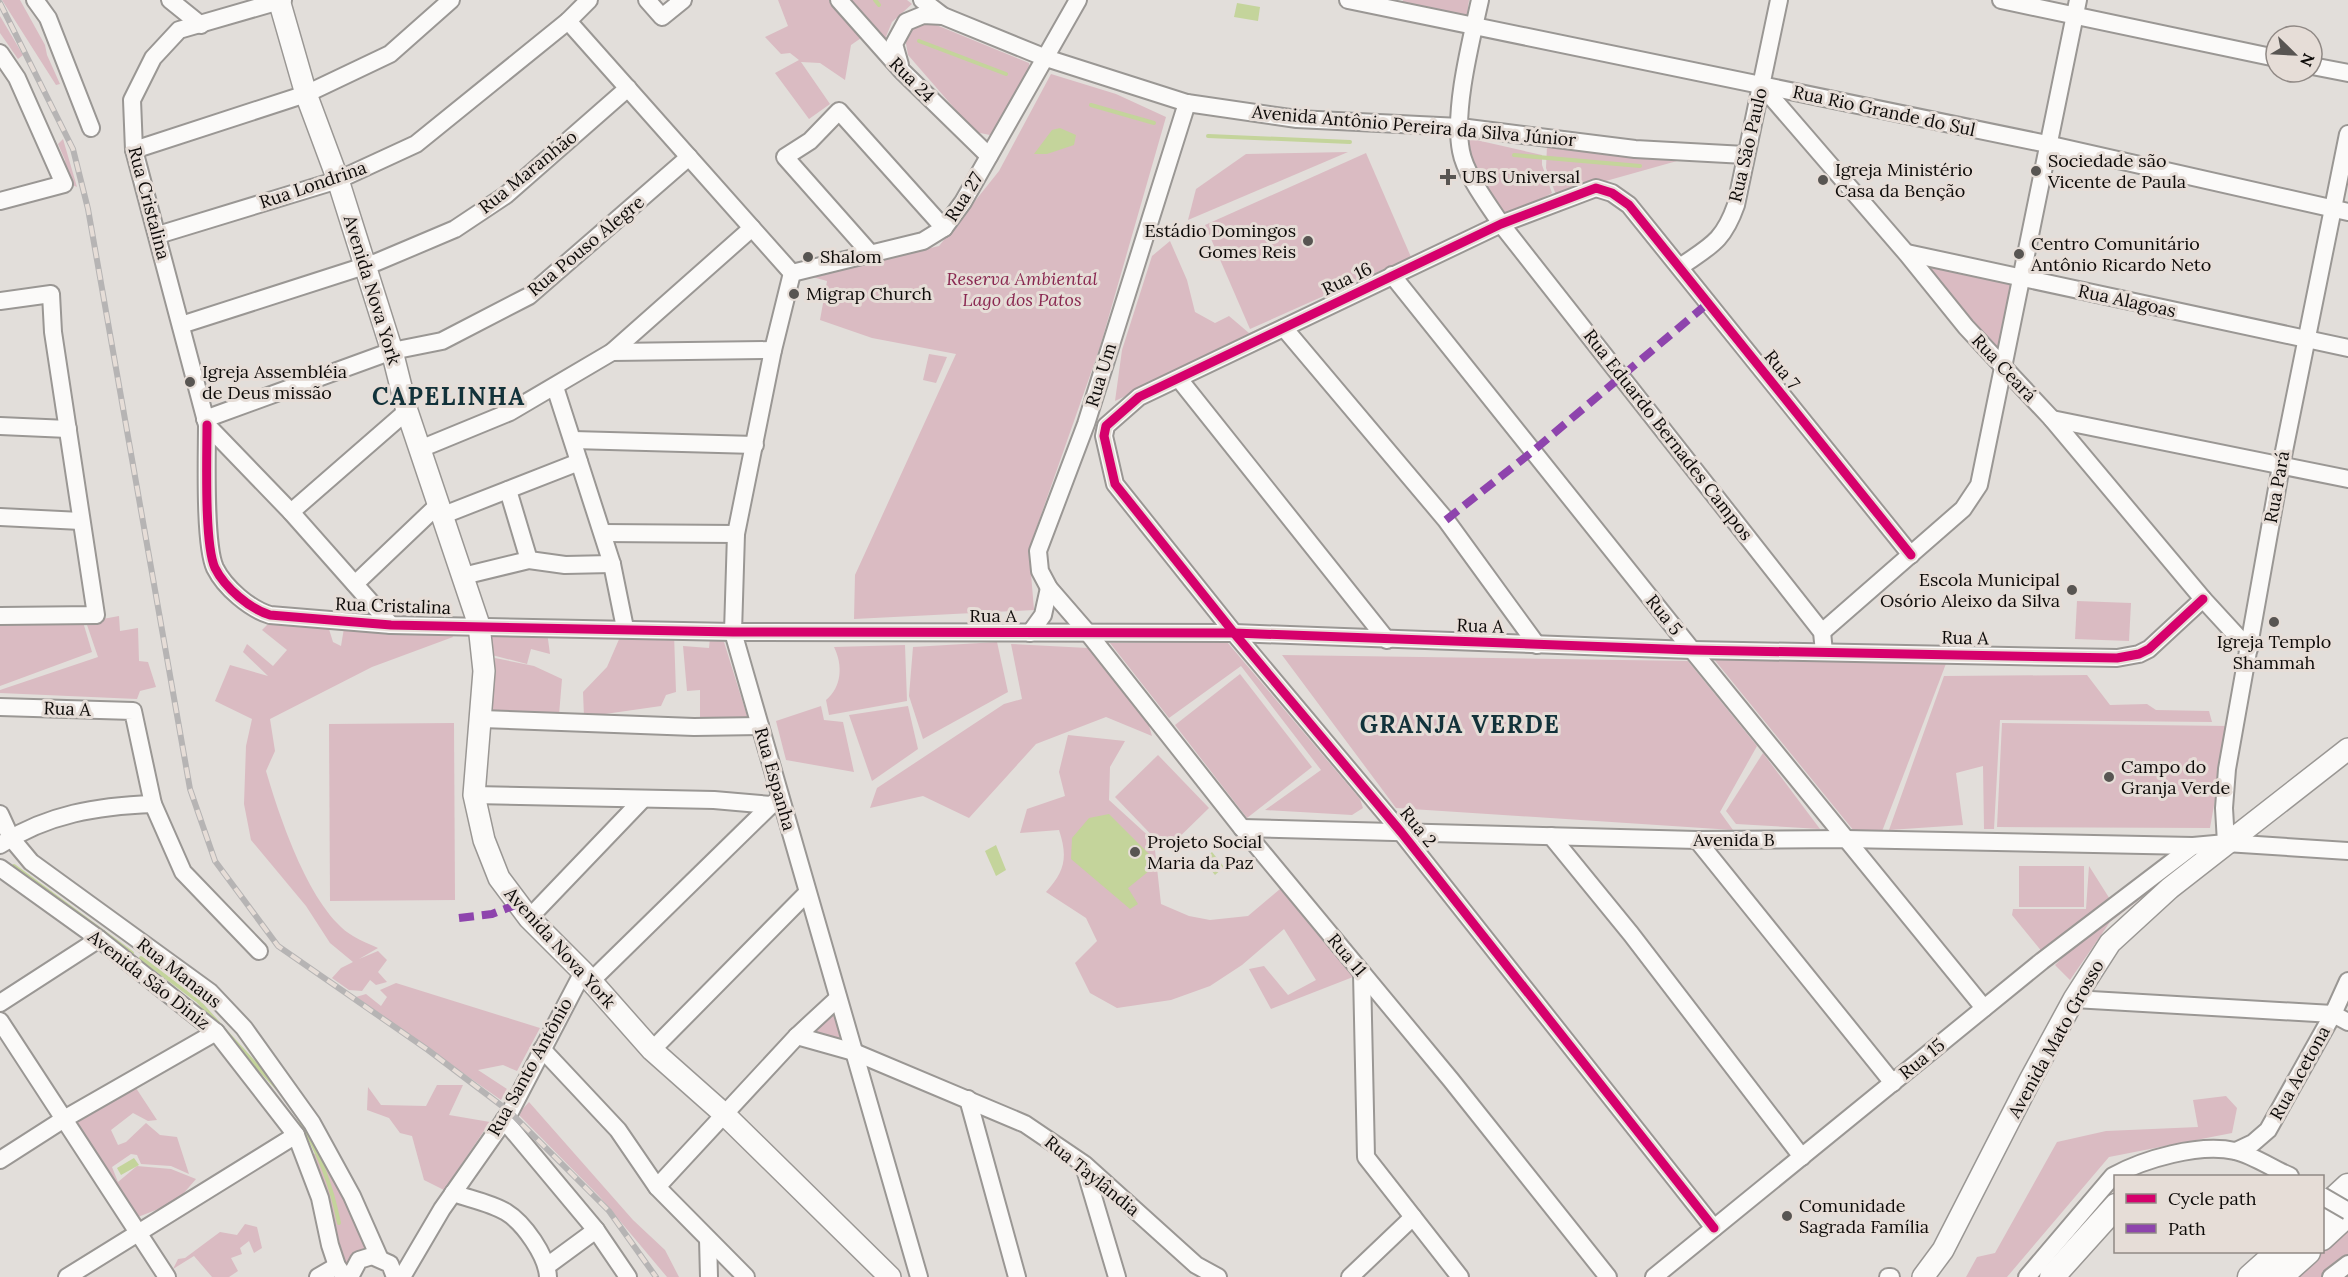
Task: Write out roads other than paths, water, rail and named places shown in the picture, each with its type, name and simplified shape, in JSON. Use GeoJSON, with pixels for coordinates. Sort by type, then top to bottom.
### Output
{"type":"FeatureCollection","features":[{"type":"Feature","properties":{"kind":"highway"},"geometry":{"type":"LineString","coordinates":[[2324,1194],[2348,1184]]}},
{"type":"Feature","properties":{"kind":"highway"},"geometry":{"type":"LineString","coordinates":[[2324,1208],[2348,1184]]}},
{"type":"Feature","properties":{"kind":"highway"},"geometry":{"type":"LineString","coordinates":[[2052,1277],[2114,1207]]}},
{"type":"Feature","properties":{"kind":"highway"},"geometry":{"type":"LineString","coordinates":[[2324,1236],[2348,1212]]}},
{"type":"Feature","properties":{"kind":"highway"},"geometry":{"type":"LineString","coordinates":[[2250,1277],[2276,1253]]}},
{"type":"Feature","properties":{"kind":"highway"},"geometry":{"type":"LineString","coordinates":[[2280,1277],[2306,1253]]}},
{"type":"Feature","properties":{"kind":"main road","name":"Avenida Nova York"},"geometry":{"type":"LineString","coordinates":[[281,0],[306,94],[338,180],[392,351],[407,411],[479,625],[484,671],[482,719],[474,795],[484,840],[499,878],[529,918],[586,977],[651,1050],[723,1113],[890,1277]]}},
{"type":"Feature","properties":{"kind":"main road","name":"Avenida Mato Grosso"},"geometry":{"type":"LineString","coordinates":[[1923,1277],[1943,1251],[2074,999],[2110,943],[2169,888],[2348,749]]}},
{"type":"Feature","properties":{"kind":"street"},"geometry":{"type":"LineString","coordinates":[[35,0],[48,18],[91,128]]}},
{"type":"Feature","properties":{"kind":"street"},"geometry":{"type":"LineString","coordinates":[[170,0],[201,25]]}},
{"type":"Feature","properties":{"kind":"street","name":"Rua Cristalina"},"geometry":{"type":"LineString","coordinates":[[281,0],[179,30],[153,58],[132,100],[134,150],[206,422],[210,534],[215,568],[241,600],[254,610],[270,615],[391,625],[479,625],[733,632]]}},
{"type":"Feature","properties":{"kind":"street"},"geometry":{"type":"LineString","coordinates":[[134,150],[306,94],[390,54],[451,0]]}},
{"type":"Feature","properties":{"kind":"street"},"geometry":{"type":"LineString","coordinates":[[589,0],[568,21],[792,273]]}},
{"type":"Feature","properties":{"kind":"street"},"geometry":{"type":"LineString","coordinates":[[647,0],[662,17],[683,0]]}},
{"type":"Feature","properties":{"kind":"street","name":"Rua 24"},"geometry":{"type":"LineString","coordinates":[[839,0],[902,71],[989,156]]}},
{"type":"Feature","properties":{"kind":"street","name":"Avenida Antônio Pereira da Silva Júnior"},"geometry":{"type":"LineString","coordinates":[[922,0],[943,16],[1046,58],[1187,103],[1297,119],[1460,127],[1635,149],[1745,155]]}},
{"type":"Feature","properties":{"kind":"street","name":"Rua 27"},"geometry":{"type":"LineString","coordinates":[[792,273],[923,241],[944,228],[953,219],[1078,0]]}},
{"type":"Feature","properties":{"kind":"street","name":"Rua Rio Grande do Sul"},"geometry":{"type":"LineString","coordinates":[[1348,0],[2047,144],[2341,210]]}},
{"type":"Feature","properties":{"kind":"street","name":"Rua Eduardo Bernades Campos"},"geometry":{"type":"LineString","coordinates":[[1480,0],[1461,104],[1460,127],[1461,152],[1481,194],[1501,224],[1822,632]]}},
{"type":"Feature","properties":{"kind":"street","name":"Rua São Paulo"},"geometry":{"type":"LineString","coordinates":[[1680,267],[1720,239],[1736,205],[1779,0]]}},
{"type":"Feature","properties":{"kind":"street"},"geometry":{"type":"LineString","coordinates":[[2001,0],[2077,8],[2264,55]]}},
{"type":"Feature","properties":{"kind":"street"},"geometry":{"type":"LineString","coordinates":[[1824,652],[1822,632],[1963,509],[1979,485],[2047,144],[2077,8]]}},
{"type":"Feature","properties":{"kind":"street"},"geometry":{"type":"LineString","coordinates":[[902,71],[894,44],[906,22],[923,15],[943,16]]}},
{"type":"Feature","properties":{"kind":"street","name":"Rua Londrina"},"geometry":{"type":"LineString","coordinates":[[158,235],[338,180],[416,144],[568,21]]}},
{"type":"Feature","properties":{"kind":"street"},"geometry":{"type":"LineString","coordinates":[[0,52],[17,78],[64,184],[0,201]]}},
{"type":"Feature","properties":{"kind":"street"},"geometry":{"type":"LineString","coordinates":[[2324,68],[2348,73]]}},
{"type":"Feature","properties":{"kind":"street","name":"Rua Ceará"},"geometry":{"type":"LineString","coordinates":[[1762,86],[2003,368],[2052,419],[2203,599],[2249,649]]}},
{"type":"Feature","properties":{"kind":"street","name":"Rua Maranhão"},"geometry":{"type":"LineString","coordinates":[[181,325],[364,266],[455,229],[497,201],[628,88]]}},
{"type":"Feature","properties":{"kind":"street","name":"Rua Um"},"geometry":{"type":"LineString","coordinates":[[1088,633],[1048,588],[1040,571],[1038,551],[1086,424],[1187,103]]}},
{"type":"Feature","properties":{"kind":"street"},"geometry":{"type":"LineString","coordinates":[[870,253],[785,157],[810,141],[839,111],[944,228]]}},
{"type":"Feature","properties":{"kind":"street","name":"Rua Pará"},"geometry":{"type":"LineString","coordinates":[[2226,843],[2224,808],[2227,769],[2306,340],[2341,210],[2348,134]]}},
{"type":"Feature","properties":{"kind":"street","name":"Rua Pouso Alegre"},"geometry":{"type":"LineString","coordinates":[[206,422],[392,351],[442,341],[529,296],[689,157]]}},
{"type":"Feature","properties":{"kind":"street","name":"Rua 16"},"geometry":{"type":"LineString","coordinates":[[1106,426],[1139,397],[1501,224],[1596,188],[1611,193],[1629,205]]}},
{"type":"Feature","properties":{"kind":"street","name":"Rua 7"},"geometry":{"type":"LineString","coordinates":[[1629,205],[1911,555]]}},
{"type":"Feature","properties":{"kind":"street"},"geometry":{"type":"LineString","coordinates":[[420,449],[510,412],[612,352],[752,228]]}},
{"type":"Feature","properties":{"kind":"street","name":"Rua Alagoas"},"geometry":{"type":"LineString","coordinates":[[1906,253],[2348,348]]}},
{"type":"Feature","properties":{"kind":"street","name":"Rua Espanha"},"geometry":{"type":"LineString","coordinates":[[792,273],[773,350],[736,534],[733,632],[760,726],[775,802],[807,893],[919,1277]]}},
{"type":"Feature","properties":{"kind":"street","name":"Rua 5"},"geometry":{"type":"LineString","coordinates":[[1392,275],[1692,650],[1984,1008]]}},
{"type":"Feature","properties":{"kind":"street"},"geometry":{"type":"LineString","coordinates":[[0,301],[51,294],[53,332],[96,615],[0,616]]}},
{"type":"Feature","properties":{"kind":"street"},"geometry":{"type":"LineString","coordinates":[[1284,328],[1446,520],[1537,645]]}},
{"type":"Feature","properties":{"kind":"street"},"geometry":{"type":"LineString","coordinates":[[612,352],[773,350]]}},
{"type":"Feature","properties":{"kind":"street"},"geometry":{"type":"LineString","coordinates":[[1179,379],[1387,640]]}},
{"type":"Feature","properties":{"kind":"street"},"geometry":{"type":"LineString","coordinates":[[555,387],[603,533],[625,628]]}},
{"type":"Feature","properties":{"kind":"street"},"geometry":{"type":"LineString","coordinates":[[291,513],[407,411]]}},
{"type":"Feature","properties":{"kind":"street"},"geometry":{"type":"LineString","coordinates":[[2052,419],[2348,479]]}},
{"type":"Feature","properties":{"kind":"street"},"geometry":{"type":"LineString","coordinates":[[206,422],[391,625]]}},
{"type":"Feature","properties":{"kind":"street"},"geometry":{"type":"LineString","coordinates":[[1086,424],[1106,426]]}},
{"type":"Feature","properties":{"kind":"street"},"geometry":{"type":"LineString","coordinates":[[0,426],[68,429]]}},
{"type":"Feature","properties":{"kind":"street","name":"Rua 2"},"geometry":{"type":"LineString","coordinates":[[1106,426],[1105,445],[1115,484],[1234,633],[1401,832],[1714,1228]]}},
{"type":"Feature","properties":{"kind":"street"},"geometry":{"type":"LineString","coordinates":[[573,440],[755,445]]}},
{"type":"Feature","properties":{"kind":"street"},"geometry":{"type":"LineString","coordinates":[[355,584],[440,510],[508,490],[579,462]]}},
{"type":"Feature","properties":{"kind":"street"},"geometry":{"type":"LineString","coordinates":[[508,490],[529,560]]}},
{"type":"Feature","properties":{"kind":"street"},"geometry":{"type":"LineString","coordinates":[[0,517],[81,521]]}},
{"type":"Feature","properties":{"kind":"street"},"geometry":{"type":"LineString","coordinates":[[603,533],[736,534]]}},
{"type":"Feature","properties":{"kind":"street"},"geometry":{"type":"LineString","coordinates":[[463,576],[529,560],[565,565],[612,564]]}},
{"type":"Feature","properties":{"kind":"street"},"geometry":{"type":"LineString","coordinates":[[1029,633],[1043,615],[1048,588]]}},
{"type":"Feature","properties":{"kind":"street","name":"Rua A"},"geometry":{"type":"LineString","coordinates":[[733,632],[1234,633],[1692,650],[2128,657],[2149,650],[2203,599]]}},
{"type":"Feature","properties":{"kind":"street","name":"Rua 11"},"geometry":{"type":"LineString","coordinates":[[1088,633],[1242,828],[1608,1277]]}},
{"type":"Feature","properties":{"kind":"street","name":"Rua A"},"geometry":{"type":"LineString","coordinates":[[0,707],[133,711],[153,804]]}},
{"type":"Feature","properties":{"kind":"street"},"geometry":{"type":"LineString","coordinates":[[482,719],[760,726]]}},
{"type":"Feature","properties":{"kind":"street"},"geometry":{"type":"LineString","coordinates":[[474,795],[775,802]]}},
{"type":"Feature","properties":{"kind":"street"},"geometry":{"type":"LineString","coordinates":[[529,918],[643,799]]}},
{"type":"Feature","properties":{"kind":"street","name":"Rua Santo Antônio"},"geometry":{"type":"LineString","coordinates":[[350,1277],[359,1260],[382,1258],[413,1267],[453,1193],[504,1120],[542,1049],[586,977],[775,802]]}},
{"type":"Feature","properties":{"kind":"street"},"geometry":{"type":"LineString","coordinates":[[5,842],[57,816],[108,806],[153,804],[183,872],[259,951]]}},
{"type":"Feature","properties":{"kind":"street","name":"Rua Manaus"},"geometry":{"type":"LineString","coordinates":[[0,814],[5,842],[210,992],[244,1028],[312,1122],[382,1258],[394,1269],[395,1277]]}},
{"type":"Feature","properties":{"kind":"street","name":"Avenida B"},"geometry":{"type":"LineString","coordinates":[[1242,828],[1697,840],[1846,839],[2193,846],[2226,843],[2348,851]]}},
{"type":"Feature","properties":{"kind":"street"},"geometry":{"type":"LineString","coordinates":[[1551,836],[1631,934],[1802,1157]]}},
{"type":"Feature","properties":{"kind":"street"},"geometry":{"type":"LineString","coordinates":[[1697,840],[1893,1083]]}},
{"type":"Feature","properties":{"kind":"street","name":"Rua 15"},"geometry":{"type":"LineString","coordinates":[[1654,1277],[1984,1008],[2193,846]]}},
{"type":"Feature","properties":{"kind":"street","name":"Avenida São Diniz"},"geometry":{"type":"LineString","coordinates":[[0,868],[99,939],[216,1032],[296,1135],[317,1189],[341,1271]]}},
{"type":"Feature","properties":{"kind":"street"},"geometry":{"type":"LineString","coordinates":[[651,1050],[807,893]]}},
{"type":"Feature","properties":{"kind":"street"},"geometry":{"type":"LineString","coordinates":[[0,1003],[99,939]]}},
{"type":"Feature","properties":{"kind":"street"},"geometry":{"type":"LineString","coordinates":[[1362,973],[1365,1157],[1460,1277]]}},
{"type":"Feature","properties":{"kind":"street","name":"Rua Acetona"},"geometry":{"type":"LineString","coordinates":[[2235,1151],[2253,1143],[2268,1130],[2333,1014],[2348,981]]}},
{"type":"Feature","properties":{"kind":"street"},"geometry":{"type":"LineString","coordinates":[[657,1187],[723,1113],[797,1036],[838,998]]}},
{"type":"Feature","properties":{"kind":"street"},"geometry":{"type":"LineString","coordinates":[[2074,999],[2333,1014],[2348,1022]]}},
{"type":"Feature","properties":{"kind":"street"},"geometry":{"type":"LineString","coordinates":[[0,1021],[167,1277]]}},
{"type":"Feature","properties":{"kind":"street"},"geometry":{"type":"LineString","coordinates":[[0,1160],[64,1119],[216,1032]]}},
{"type":"Feature","properties":{"kind":"street","name":"Rua Taylândia"},"geometry":{"type":"LineString","coordinates":[[797,1036],[854,1052],[1025,1124],[1084,1164],[1196,1265],[1216,1276]]}},
{"type":"Feature","properties":{"kind":"street"},"geometry":{"type":"LineString","coordinates":[[542,1049],[618,1131],[657,1187],[746,1277]]}},
{"type":"Feature","properties":{"kind":"street"},"geometry":{"type":"LineString","coordinates":[[968,1099],[1017,1277]]}},
{"type":"Feature","properties":{"kind":"street"},"geometry":{"type":"LineString","coordinates":[[504,1120],[596,1230],[628,1277]]}},
{"type":"Feature","properties":{"kind":"street"},"geometry":{"type":"LineString","coordinates":[[67,1277],[296,1135]]}},
{"type":"Feature","properties":{"kind":"street"},"geometry":{"type":"LineString","coordinates":[[2115,1175],[2129,1167],[2183,1152],[2235,1151],[2288,1175]]}},
{"type":"Feature","properties":{"kind":"street"},"geometry":{"type":"LineString","coordinates":[[1084,1164],[1117,1277]]}},
{"type":"Feature","properties":{"kind":"street"},"geometry":{"type":"LineString","coordinates":[[2027,1277],[2114,1175]]}},
{"type":"Feature","properties":{"kind":"street"},"geometry":{"type":"LineString","coordinates":[[453,1193],[506,1212],[521,1225],[548,1272],[596,1230]]}},
{"type":"Feature","properties":{"kind":"street"},"geometry":{"type":"LineString","coordinates":[[2324,1196],[2348,1212]]}},
{"type":"Feature","properties":{"kind":"street"},"geometry":{"type":"LineString","coordinates":[[1350,1277],[1413,1217]]}},
{"type":"Feature","properties":{"kind":"street"},"geometry":{"type":"LineString","coordinates":[[708,1239],[709,1277]]}},
{"type":"Feature","properties":{"kind":"street"},"geometry":{"type":"LineString","coordinates":[[2331,1277],[2348,1264]]}},
{"type":"Feature","properties":{"kind":"street"},"geometry":{"type":"LineString","coordinates":[[318,1277],[341,1271]]}},
{"type":"Feature","properties":{"kind":"waterway"},"geometry":{"type":"LineString","coordinates":[[875,0],[879,5]]}},
{"type":"Feature","properties":{"kind":"waterway"},"geometry":{"type":"LineString","coordinates":[[919,41],[1006,74]]}},
{"type":"Feature","properties":{"kind":"waterway"},"geometry":{"type":"LineString","coordinates":[[1091,105],[1154,123]]}},
{"type":"Feature","properties":{"kind":"waterway"},"geometry":{"type":"LineString","coordinates":[[1208,136],[1350,142]]}},
{"type":"Feature","properties":{"kind":"waterway"},"geometry":{"type":"LineString","coordinates":[[1514,155],[1640,166]]}},
{"type":"Feature","properties":{"kind":"waterway"},"geometry":{"type":"LineString","coordinates":[[14,866],[132,953]]}},
{"type":"Feature","properties":{"kind":"waterway"},"geometry":{"type":"LineString","coordinates":[[141,958],[198,1001],[277,1088]]}},
{"type":"Feature","properties":{"kind":"waterway"},"geometry":{"type":"LineString","coordinates":[[299,1118],[324,1169],[339,1223]]}},
{"type":"Feature","properties":{"kind":"railway"},"geometry":{"type":"LineString","coordinates":[[0,3],[73,149],[88,209],[190,789],[215,861],[278,946],[428,1050],[510,1112],[609,1211],[656,1277]]}},
{"type":"Feature","properties":{"kind":"place","name":"Sociedade são Vicente de Paula"},"geometry":{"type":"Point","coordinates":[2036,171]}},
{"type":"Feature","properties":{"kind":"place","name":"UBS Universal"},"geometry":{"type":"Point","coordinates":[1448,177]}},
{"type":"Feature","properties":{"kind":"place","name":"Igreja Ministério Casa da Benção"},"geometry":{"type":"Point","coordinates":[1823,180]}},
{"type":"Feature","properties":{"kind":"place","name":"Estádio Domingos Gomes Reis"},"geometry":{"type":"Point","coordinates":[1308,241]}},
{"type":"Feature","properties":{"kind":"place","name":"Centro Comunitário Antônio Ricardo Neto"},"geometry":{"type":"Point","coordinates":[2019,254]}},
{"type":"Feature","properties":{"kind":"place","name":"Shalom"},"geometry":{"type":"Point","coordinates":[808,257]}},
{"type":"Feature","properties":{"kind":"place","name":"Migrap Church"},"geometry":{"type":"Point","coordinates":[794,294]}},
{"type":"Feature","properties":{"kind":"place","name":"Igreja Assembléia de Deus missão"},"geometry":{"type":"Point","coordinates":[190,382]}},
{"type":"Feature","properties":{"kind":"place","name":"Escola Municipal Osório Aleixo da Silva"},"geometry":{"type":"Point","coordinates":[2072,590]}},
{"type":"Feature","properties":{"kind":"place","name":"Igreja Templo Shammah"},"geometry":{"type":"Point","coordinates":[2274,622]}},
{"type":"Feature","properties":{"kind":"place","name":"Campo do Granja Verde"},"geometry":{"type":"Point","coordinates":[2109,777]}},
{"type":"Feature","properties":{"kind":"place","name":"Projeto Social Maria da Paz"},"geometry":{"type":"Point","coordinates":[1135,852]}},
{"type":"Feature","properties":{"kind":"place","name":"Comunidade Sagrada Família"},"geometry":{"type":"Point","coordinates":[1787,1216]}},
{"type":"Feature","properties":{"kind":"district","name":"CAPELINHA"},"geometry":{"type":"Point","coordinates":[449,397]}},
{"type":"Feature","properties":{"kind":"district","name":"GRANJA VERDE"},"geometry":{"type":"Point","coordinates":[1460,725]}},
{"type":"Feature","properties":{"kind":"park label","name":"Reserva Ambiental Lago dos Patos"},"geometry":{"type":"Point","coordinates":[1022,289]}}]}
